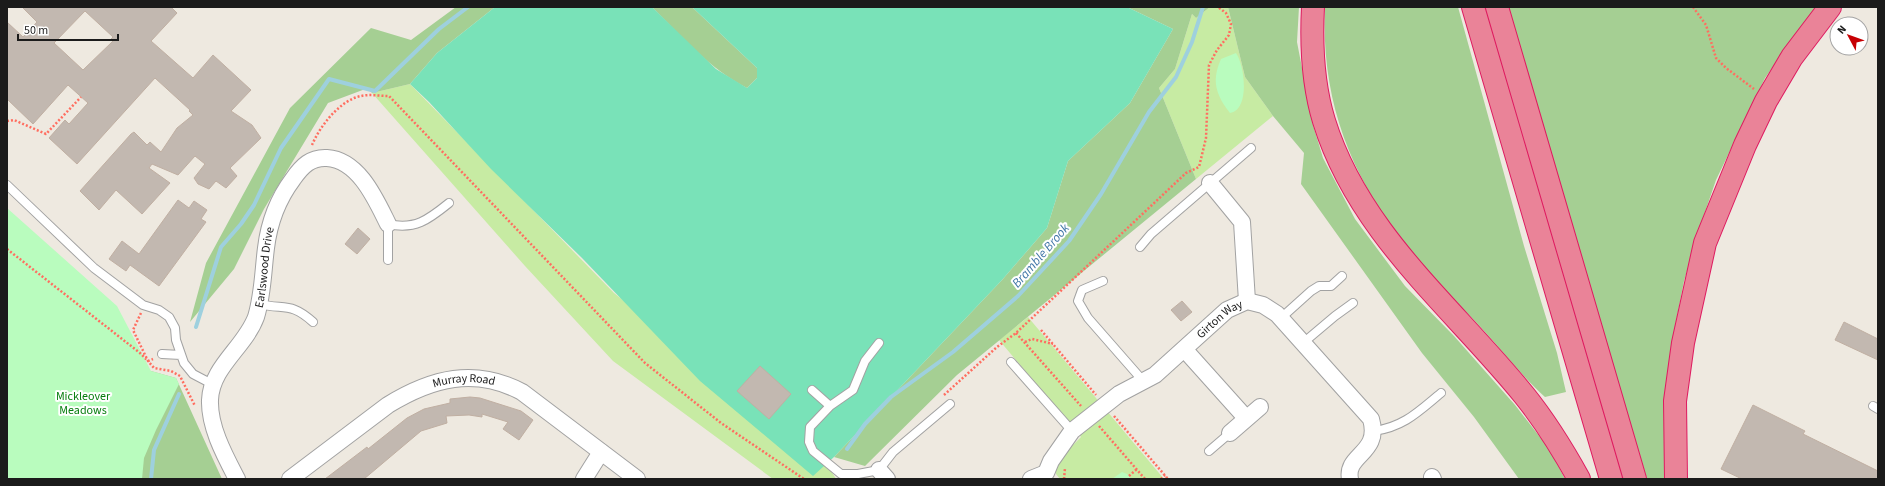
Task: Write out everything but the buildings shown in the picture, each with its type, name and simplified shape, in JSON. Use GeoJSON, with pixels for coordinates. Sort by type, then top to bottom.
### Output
{"type":"FeatureCollection","features":[{"type":"Feature","properties":{"kind":"highway"},"geometry":{"type":"LineString","coordinates":[[1314,7],[1313,55],[1324,120],[1352,186],[1374,222],[1396,252],[1525,396],[1554,435],[1579,479]]}},
{"type":"Feature","properties":{"kind":"highway"},"geometry":{"type":"LineString","coordinates":[[1473,7],[1611,479]]}},
{"type":"Feature","properties":{"kind":"highway"},"geometry":{"type":"LineString","coordinates":[[1497,7],[1635,479]]}},
{"type":"Feature","properties":{"kind":"highway"},"geometry":{"type":"LineString","coordinates":[[1676,479],[1675,402],[1683,344],[1705,243],[1745,145],[1768,97],[1792,57],[1830,7]]}},
{"type":"Feature","properties":{"kind":"street"},"geometry":{"type":"LineString","coordinates":[[307,162],[318,158],[328,158],[338,160],[350,167],[372,194],[388,224]]}},
{"type":"Feature","properties":{"kind":"street","name":"Earlswood Drive"},"geometry":{"type":"LineString","coordinates":[[212,384],[249,331],[259,304],[268,236],[275,212],[290,183],[307,162]]}},
{"type":"Feature","properties":{"kind":"street"},"geometry":{"type":"LineString","coordinates":[[1210,183],[1242,222],[1247,301]]}},
{"type":"Feature","properties":{"kind":"street","name":"Girton Way"},"geometry":{"type":"LineString","coordinates":[[1031,479],[1048,476],[1051,461],[1072,432],[1119,394],[1144,382],[1185,350],[1227,310],[1247,301],[1263,306],[1281,318],[1371,419],[1374,431]]}},
{"type":"Feature","properties":{"kind":"street"},"geometry":{"type":"LineString","coordinates":[[1185,350],[1246,418]]}},
{"type":"Feature","properties":{"kind":"street","name":"Murray Road"},"geometry":{"type":"LineString","coordinates":[[290,479],[405,394],[428,384],[455,379],[484,380],[513,388],[533,400],[637,479]]}},
{"type":"Feature","properties":{"kind":"street"},"geometry":{"type":"LineString","coordinates":[[212,384],[210,412],[214,427],[237,479]]}},
{"type":"Feature","properties":{"kind":"street"},"geometry":{"type":"LineString","coordinates":[[1230,433],[1260,407]]}},
{"type":"Feature","properties":{"kind":"street"},"geometry":{"type":"LineString","coordinates":[[1345,478],[1350,467],[1371,442],[1374,431]]}},
{"type":"Feature","properties":{"kind":"street"},"geometry":{"type":"LineString","coordinates":[[584,479],[602,452]]}},
{"type":"Feature","properties":{"kind":"lane"},"geometry":{"type":"LineString","coordinates":[[1140,247],[1151,234],[1251,148]]}},
{"type":"Feature","properties":{"kind":"lane"},"geometry":{"type":"LineString","coordinates":[[7,185],[94,268],[143,305],[159,310],[169,317],[175,328],[176,340],[184,363],[193,374],[212,384]]}},
{"type":"Feature","properties":{"kind":"lane"},"geometry":{"type":"LineString","coordinates":[[388,260],[388,224],[402,227],[410,226],[431,216],[449,203]]}},
{"type":"Feature","properties":{"kind":"lane"},"geometry":{"type":"LineString","coordinates":[[1281,318],[1311,291],[1320,286],[1331,286],[1342,276]]}},
{"type":"Feature","properties":{"kind":"lane"},"geometry":{"type":"LineString","coordinates":[[1103,281],[1082,290],[1078,301],[1088,318],[1144,382]]}},
{"type":"Feature","properties":{"kind":"lane"},"geometry":{"type":"LineString","coordinates":[[1303,343],[1353,303]]}},
{"type":"Feature","properties":{"kind":"lane"},"geometry":{"type":"LineString","coordinates":[[259,304],[288,306],[302,312],[313,322]]}},
{"type":"Feature","properties":{"kind":"lane"},"geometry":{"type":"LineString","coordinates":[[879,343],[865,361],[853,390],[830,406],[810,426],[809,442],[813,451],[841,474],[883,474],[893,452],[950,404]]}},
{"type":"Feature","properties":{"kind":"lane"},"geometry":{"type":"LineString","coordinates":[[162,354],[181,355]]}},
{"type":"Feature","properties":{"kind":"lane"},"geometry":{"type":"LineString","coordinates":[[1011,362],[1072,432]]}},
{"type":"Feature","properties":{"kind":"lane"},"geometry":{"type":"LineString","coordinates":[[812,390],[830,406]]}},
{"type":"Feature","properties":{"kind":"lane"},"geometry":{"type":"LineString","coordinates":[[1374,431],[1387,429],[1405,422],[1441,393]]}},
{"type":"Feature","properties":{"kind":"lane"},"geometry":{"type":"LineString","coordinates":[[1209,451],[1230,433]]}},
{"type":"Feature","properties":{"kind":"path"},"geometry":{"type":"LineString","coordinates":[[1016,333],[1186,173],[1199,167],[1206,138],[1209,65],[1218,50],[1230,35],[1231,24],[1226,13],[1218,7]]}},
{"type":"Feature","properties":{"kind":"path"},"geometry":{"type":"LineString","coordinates":[[1693,7],[1706,25],[1716,58],[1741,80],[1768,97]]}},
{"type":"Feature","properties":{"kind":"path"},"geometry":{"type":"LineString","coordinates":[[307,162],[320,128],[340,107],[360,96],[389,96],[645,363],[721,423],[804,479]]}},
{"type":"Feature","properties":{"kind":"path"},"geometry":{"type":"LineString","coordinates":[[7,122],[14,120],[46,134],[81,97]]}},
{"type":"Feature","properties":{"kind":"path"},"geometry":{"type":"LineString","coordinates":[[7,249],[140,352],[154,368],[171,371],[180,376],[204,425],[214,427]]}},
{"type":"Feature","properties":{"kind":"path"},"geometry":{"type":"LineString","coordinates":[[143,305],[142,313],[133,330],[148,361]]}},
{"type":"Feature","properties":{"kind":"path"},"geometry":{"type":"LineString","coordinates":[[1024,342],[1032,339],[1053,344]]}},
{"type":"Feature","properties":{"kind":"path"},"geometry":{"type":"LineString","coordinates":[[148,361],[162,354]]}},
{"type":"Feature","properties":{"kind":"path"},"geometry":{"type":"LineString","coordinates":[[1129,476],[1137,469]]}},
{"type":"Feature","properties":{"kind":"path"},"geometry":{"type":"LineString","coordinates":[[1161,479],[1165,475]]}},
{"type":"Feature","properties":{"kind":"green space"},"geometry":{"type":"Polygon","coordinates":[[[456,7],[495,7],[437,53],[410,84],[372,93],[368,88],[328,103],[264,209],[234,269],[190,322],[206,263],[290,108],[371,28],[411,40],[456,7]]]}},
{"type":"Feature","properties":{"kind":"green space"},"geometry":{"type":"Polygon","coordinates":[[[495,7],[652,7],[716,69],[747,88],[757,78],[757,68],[692,7],[1127,7],[1173,29],[1130,103],[1068,161],[1047,228],[1002,280],[834,457],[813,476],[700,381],[582,258],[491,169],[429,102],[410,84],[437,53],[495,7]]]}},
{"type":"Feature","properties":{"kind":"green space"},"geometry":{"type":"Polygon","coordinates":[[[652,7],[692,7],[757,68],[757,78],[747,88],[733,80],[708,62],[652,7]]]}},
{"type":"Feature","properties":{"kind":"green space"},"geometry":{"type":"Polygon","coordinates":[[[1127,7],[1210,7],[1196,18],[1192,14],[1175,69],[1159,88],[1196,179],[957,375],[865,466],[834,457],[1002,280],[1047,228],[1068,161],[1130,103],[1173,29],[1127,7]]]}},
{"type":"Feature","properties":{"kind":"green space"},"geometry":{"type":"Polygon","coordinates":[[[1210,7],[1228,7],[1245,77],[1273,116],[1196,179],[1159,88],[1175,69],[1192,14],[1196,18],[1210,7]]]}},
{"type":"Feature","properties":{"kind":"green space"},"geometry":{"type":"Polygon","coordinates":[[[1228,7],[1299,7],[1297,42],[1313,125],[1323,158],[1355,219],[1405,286],[1454,336],[1515,405],[1550,450],[1565,479],[1519,479],[1474,417],[1422,353],[1301,184],[1304,153],[1273,116],[1245,77],[1228,7]]]}},
{"type":"Feature","properties":{"kind":"green space"},"geometry":{"type":"Polygon","coordinates":[[[1325,7],[1458,7],[1524,246],[1557,353],[1566,392],[1545,397],[1420,263],[1381,212],[1365,185],[1352,157],[1341,129],[1333,100],[1325,39],[1325,7]]]}},
{"type":"Feature","properties":{"kind":"green space"},"geometry":{"type":"Polygon","coordinates":[[[1507,7],[1816,7],[1765,78],[1716,180],[1703,218],[1684,281],[1673,337],[1665,447],[1665,479],[1647,479],[1507,7]]]}},
{"type":"Feature","properties":{"kind":"green space"},"geometry":{"type":"Polygon","coordinates":[[[1236,53],[1242,67],[1244,87],[1241,104],[1236,110],[1230,113],[1218,94],[1216,88],[1216,74],[1221,59],[1236,53]]]}},
{"type":"Feature","properties":{"kind":"green space"},"geometry":{"type":"Polygon","coordinates":[[[410,84],[614,293],[827,464],[836,479],[773,479],[613,361],[525,266],[372,93],[410,84]]]}},
{"type":"Feature","properties":{"kind":"green space","name":"Mickleover Meadows"},"geometry":{"type":"Polygon","coordinates":[[[7,208],[117,306],[151,371],[176,378],[179,384],[144,458],[142,479],[7,479],[7,208]]]}},
{"type":"Feature","properties":{"kind":"green space"},"geometry":{"type":"Polygon","coordinates":[[[1028,317],[1164,479],[1060,479],[1056,474],[1056,462],[1081,437],[999,340],[1028,317]]]}},
{"type":"Feature","properties":{"kind":"green space"},"geometry":{"type":"Polygon","coordinates":[[[151,371],[176,378],[222,479],[103,479],[151,371]]]}},
{"type":"Feature","properties":{"kind":"green space"},"geometry":{"type":"Polygon","coordinates":[[[1122,472],[1127,474],[1131,479],[1112,479],[1122,472]]]}},
{"type":"Feature","properties":{"kind":"waterway"},"geometry":{"type":"LineString","coordinates":[[196,327],[221,247],[241,224],[254,205],[281,148],[329,79],[375,91],[439,29],[468,7]]}},
{"type":"Feature","properties":{"kind":"waterway","name":"Bramble Brook"},"geometry":{"type":"LineString","coordinates":[[847,449],[865,424],[891,397],[953,352],[1018,296],[1069,241],[1101,194],[1149,112],[1176,77],[1192,42],[1203,7]]}},
{"type":"Feature","properties":{"kind":"waterway"},"geometry":{"type":"LineString","coordinates":[[151,479],[154,450],[179,394]]}}]}
